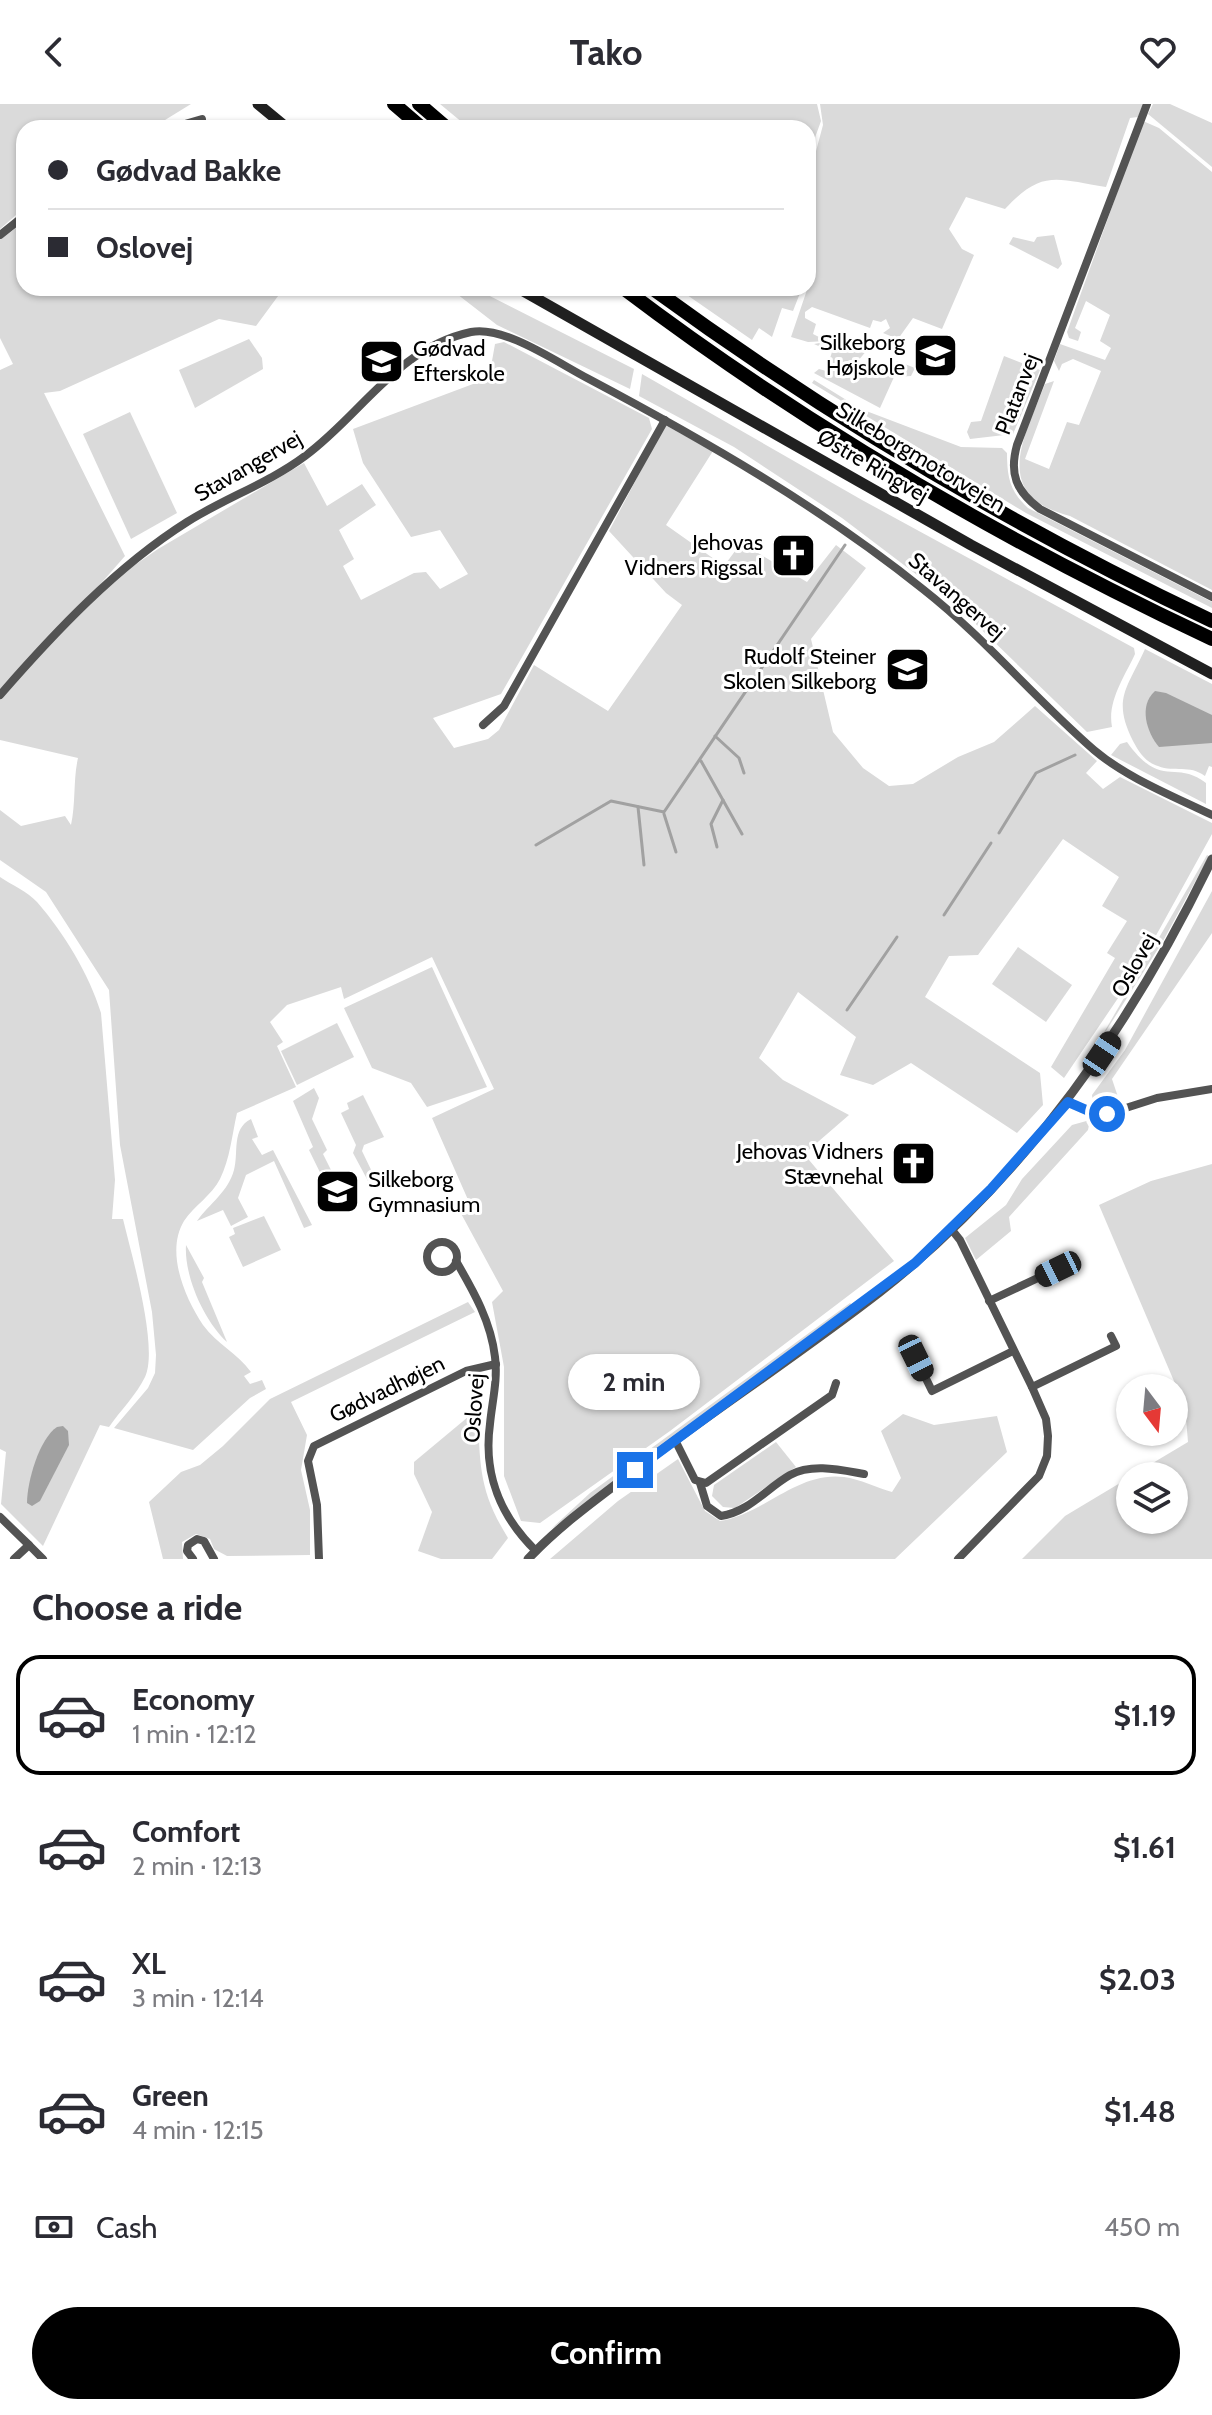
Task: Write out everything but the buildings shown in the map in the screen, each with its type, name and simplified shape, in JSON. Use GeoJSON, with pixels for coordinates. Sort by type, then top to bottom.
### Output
{"type":"FeatureCollection","features":[{"type":"Feature","properties":{"kind":"highway"},"geometry":{"type":"LineString","coordinates":[[394,104],[413,120]]}},
{"type":"Feature","properties":{"kind":"highway"},"geometry":{"type":"LineString","coordinates":[[419,104],[438,120]]}},
{"type":"Feature","properties":{"kind":"highway","name":"Silkeborgmotorvejen"},"geometry":{"type":"LineString","coordinates":[[634,296],[761,384],[929,490],[1052,559],[1212,639]]}},
{"type":"Feature","properties":{"kind":"highway","name":"Silkeborgmotorvejen"},"geometry":{"type":"LineString","coordinates":[[663,296],[781,378],[938,476],[1059,544],[1212,621]]}},
{"type":"Feature","properties":{"kind":"main road"},"geometry":{"type":"LineString","coordinates":[[258,104],[277,120]]}},
{"type":"Feature","properties":{"kind":"main road","name":"Østre Ringvej"},"geometry":{"type":"LineString","coordinates":[[532,296],[971,545],[1212,674]]}},
{"type":"Feature","properties":{"kind":"street","name":"Platanvej"},"geometry":{"type":"LineString","coordinates":[[1147,104],[1017,445],[1013,472],[1019,489],[1040,509],[1212,597]]}},
{"type":"Feature","properties":{"kind":"street"},"geometry":{"type":"LineString","coordinates":[[0,235],[16,222]]}},
{"type":"Feature","properties":{"kind":"street","name":"Stavangervej"},"geometry":{"type":"LineString","coordinates":[[0,695],[30,661],[138,556],[189,521],[303,458],[343,425],[407,359],[454,337],[485,330],[516,341],[665,420],[728,456],[868,546],[970,627],[1095,750],[1138,777],[1212,815]]}},
{"type":"Feature","properties":{"kind":"street"},"geometry":{"type":"LineString","coordinates":[[483,725],[504,706],[665,420]]}},
{"type":"Feature","properties":{"kind":"street","name":"Oslovej"},"geometry":{"type":"LineString","coordinates":[[456,1261],[483,1312],[496,1364],[489,1428],[490,1473],[504,1513],[532,1555],[594,1501],[879,1293],[952,1230],[1068,1102],[1125,1018],[1212,859]]}},
{"type":"Feature","properties":{"kind":"street","name":"Oslovej"},"geometry":{"type":"LineString","coordinates":[[1197,890],[1212,869]]}},
{"type":"Feature","properties":{"kind":"street"},"geometry":{"type":"LineString","coordinates":[[1068,1102],[1091,1112],[1107,1114],[1157,1098],[1212,1089]]}},
{"type":"Feature","properties":{"kind":"street"},"geometry":{"type":"LineString","coordinates":[[952,1230],[1032,1387],[1046,1419],[1048,1436],[1047,1456],[1039,1476],[958,1559]]}},
{"type":"Feature","properties":{"kind":"street"},"geometry":{"type":"LineString","coordinates":[[989,1301],[1074,1261]]}},
{"type":"Feature","properties":{"kind":"street"},"geometry":{"type":"LineString","coordinates":[[1032,1387],[1116,1346],[1111,1336]]}},
{"type":"Feature","properties":{"kind":"street"},"geometry":{"type":"LineString","coordinates":[[916,1358],[932,1391],[1013,1351]]}},
{"type":"Feature","properties":{"kind":"street","name":"Gødvadhøjen"},"geometry":{"type":"LineString","coordinates":[[319,1559],[317,1505],[308,1461],[314,1446],[466,1371],[496,1364]]}},
{"type":"Feature","properties":{"kind":"street"},"geometry":{"type":"LineString","coordinates":[[700,1483],[706,1483],[832,1395],[836,1383]]}},
{"type":"Feature","properties":{"kind":"street"},"geometry":{"type":"LineString","coordinates":[[675,1440],[700,1483],[707,1506],[721,1516],[738,1513],[793,1473],[826,1468],[864,1474]]}},
{"type":"Feature","properties":{"kind":"street"},"geometry":{"type":"LineString","coordinates":[[0,1517],[43,1559]]}},
{"type":"Feature","properties":{"kind":"street"},"geometry":{"type":"LineString","coordinates":[[193,1559],[187,1551],[188,1545],[197,1539],[204,1541],[214,1559]]}},
{"type":"Feature","properties":{"kind":"street"},"geometry":{"type":"LineString","coordinates":[[14,1559],[29,1545]]}},
{"type":"Feature","properties":{"kind":"shaded area"},"geometry":{"type":"Polygon","coordinates":[[[0,104],[191,104],[165,120],[16,120],[16,215],[0,229],[0,104]]]}},
{"type":"Feature","properties":{"kind":"shaded area"},"geometry":{"type":"Polygon","coordinates":[[[440,104],[817,104],[821,121],[816,135],[816,120],[459,120],[440,104]]]}},
{"type":"Feature","properties":{"kind":"shaded area"},"geometry":{"type":"Polygon","coordinates":[[[820,104],[1143,104],[1138,117],[1130,118],[1106,187],[1062,180],[1040,182],[1005,209],[966,197],[949,229],[962,249],[974,255],[942,329],[913,318],[898,339],[883,333],[890,328],[886,319],[881,322],[873,320],[870,328],[812,307],[805,312],[805,318],[816,324],[813,334],[827,341],[808,342],[791,337],[805,296],[816,296],[816,151],[823,125],[820,104]]]}},
{"type":"Feature","properties":{"kind":"shaded area"},"geometry":{"type":"Polygon","coordinates":[[[1153,104],[1170,104],[1212,123],[1212,167],[1148,114],[1153,104]]]}},
{"type":"Feature","properties":{"kind":"shaded area"},"geometry":{"type":"Polygon","coordinates":[[[1143,121],[1159,128],[1212,172],[1212,590],[1070,516],[1045,507],[1029,494],[1021,479],[1023,444],[1045,384],[1054,381],[1025,459],[1049,469],[1067,422],[1079,425],[1101,371],[1073,359],[1062,364],[1059,371],[1054,361],[1060,344],[1105,360],[1111,348],[1100,341],[1110,315],[1086,301],[1075,328],[1081,332],[1078,341],[1069,338],[1067,332],[1143,121]]]}},
{"type":"Feature","properties":{"kind":"shaded area"},"geometry":{"type":"Polygon","coordinates":[[[16,228],[16,296],[278,296],[256,326],[219,319],[60,391],[44,393],[125,556],[90,596],[158,549],[304,463],[327,506],[362,484],[376,505],[339,530],[354,559],[343,566],[361,600],[414,573],[426,572],[440,589],[468,574],[440,530],[411,537],[363,463],[353,429],[489,378],[495,344],[504,342],[649,418],[652,429],[501,694],[433,718],[454,748],[488,739],[499,730],[534,665],[608,711],[682,605],[666,593],[609,531],[665,425],[713,451],[666,525],[724,566],[741,543],[807,582],[836,545],[866,568],[811,639],[833,732],[863,768],[889,786],[913,784],[958,757],[994,742],[1035,706],[1097,761],[1086,773],[1103,789],[1120,777],[1212,823],[1212,834],[1137,970],[1064,1078],[1051,1067],[1115,958],[1107,953],[1127,921],[1102,906],[1119,877],[1063,839],[978,955],[949,956],[925,997],[1040,1073],[1043,1105],[1017,1133],[911,1063],[873,1085],[840,1075],[856,1037],[798,992],[759,1058],[783,1080],[849,1115],[804,1154],[894,1261],[670,1431],[540,1523],[521,1521],[504,1476],[504,1367],[492,1302],[503,1291],[458,1208],[469,1202],[432,1118],[494,1089],[432,957],[344,999],[341,987],[287,1005],[270,1022],[283,1042],[277,1046],[296,1087],[237,1113],[220,1179],[184,1221],[179,1233],[177,1260],[184,1288],[196,1314],[209,1332],[251,1372],[244,1376],[250,1384],[262,1380],[266,1389],[250,1398],[193,1450],[114,1428],[148,1388],[155,1373],[156,1355],[152,1312],[120,1145],[109,990],[46,892],[0,860],[0,810],[21,826],[65,816],[71,825],[78,758],[0,740],[0,370],[13,364],[0,338],[0,240],[16,228]]]}},
{"type":"Feature","properties":{"kind":"shaded area"},"geometry":{"type":"Polygon","coordinates":[[[1054,235],[1062,264],[1058,269],[1009,244],[1013,237],[1034,242],[1037,237],[1054,235]]]}},
{"type":"Feature","properties":{"kind":"shaded area"},"geometry":{"type":"Polygon","coordinates":[[[460,296],[490,296],[634,369],[630,389],[497,325],[460,296]]]}},
{"type":"Feature","properties":{"kind":"shaded area"},"geometry":{"type":"Polygon","coordinates":[[[689,296],[799,296],[793,311],[782,308],[772,337],[759,328],[752,340],[689,296]]]}},
{"type":"Feature","properties":{"kind":"shaded area"},"geometry":{"type":"Polygon","coordinates":[[[249,339],[262,358],[263,369],[195,408],[179,370],[249,339]]]}},
{"type":"Feature","properties":{"kind":"shaded area"},"geometry":{"type":"Polygon","coordinates":[[[841,339],[868,349],[857,362],[870,372],[875,366],[893,372],[897,361],[915,368],[911,376],[894,377],[880,408],[814,373],[819,369],[826,371],[832,352],[814,344],[841,339]]]}},
{"type":"Feature","properties":{"kind":"shaded area"},"geometry":{"type":"Polygon","coordinates":[[[1004,356],[1040,370],[1013,434],[970,439],[967,432],[971,422],[981,421],[1004,356]]]}},
{"type":"Feature","properties":{"kind":"shaded area"},"geometry":{"type":"Polygon","coordinates":[[[642,374],[862,500],[1134,648],[1135,654],[1114,698],[1112,727],[1087,732],[954,603],[842,518],[734,447],[639,396],[642,374]]]}},
{"type":"Feature","properties":{"kind":"shaded area"},"geometry":{"type":"Polygon","coordinates":[[[814,380],[861,409],[961,447],[1002,448],[1007,453],[1013,490],[1028,508],[1212,602],[1212,608],[1026,513],[812,383],[814,380]]]}},
{"type":"Feature","properties":{"kind":"shaded area"},"geometry":{"type":"Polygon","coordinates":[[[130,412],[177,513],[131,539],[83,434],[130,412]]]}},
{"type":"Feature","properties":{"kind":"shaded area"},"geometry":{"type":"Polygon","coordinates":[[[1145,649],[1212,684],[1212,767],[1209,766],[1205,776],[1193,770],[1153,764],[1133,741],[1123,715],[1124,694],[1145,649]]]}},
{"type":"Feature","properties":{"kind":"shaded area"},"geometry":{"type":"Polygon","coordinates":[[[1155,691],[1166,693],[1212,715],[1212,743],[1159,747],[1146,719],[1147,704],[1155,691]]]}},
{"type":"Feature","properties":{"kind":"shaded area"},"geometry":{"type":"Polygon","coordinates":[[[1127,742],[1149,765],[1159,770],[1195,776],[1206,783],[1206,804],[1111,755],[1120,744],[1127,742]]]}},
{"type":"Feature","properties":{"kind":"shaded area"},"geometry":{"type":"Polygon","coordinates":[[[1207,855],[1163,941],[1092,1053],[1207,855]]]}},
{"type":"Feature","properties":{"kind":"shaded area"},"geometry":{"type":"Polygon","coordinates":[[[0,877],[33,898],[57,927],[83,969],[101,1013],[115,1180],[112,1219],[123,1219],[149,1344],[145,1377],[109,1427],[100,1425],[43,1546],[1,1504],[6,1452],[0,1449],[0,877]]]}},
{"type":"Feature","properties":{"kind":"shaded area"},"geometry":{"type":"Polygon","coordinates":[[[1212,891],[1212,933],[1112,1079],[1120,1103],[1098,1106],[1093,1103],[1092,1095],[1125,1050],[1212,891]]]}},
{"type":"Feature","properties":{"kind":"shaded area"},"geometry":{"type":"Polygon","coordinates":[[[1018,947],[1072,985],[1046,1022],[992,984],[1018,947]]]}},
{"type":"Feature","properties":{"kind":"shaded area"},"geometry":{"type":"Polygon","coordinates":[[[432,967],[487,1087],[427,1107],[411,1083],[372,1068],[344,1008],[432,967]]]}},
{"type":"Feature","properties":{"kind":"shaded area"},"geometry":{"type":"Polygon","coordinates":[[[337,1023],[354,1057],[297,1085],[281,1051],[337,1023]]]}},
{"type":"Feature","properties":{"kind":"shaded area"},"geometry":{"type":"Polygon","coordinates":[[[314,1088],[319,1098],[312,1119],[327,1150],[323,1154],[344,1196],[334,1201],[309,1150],[313,1147],[293,1101],[314,1088]]]}},
{"type":"Feature","properties":{"kind":"shaded area"},"geometry":{"type":"Polygon","coordinates":[[[363,1095],[384,1137],[364,1145],[362,1151],[375,1178],[368,1181],[353,1153],[356,1145],[341,1113],[349,1109],[347,1103],[363,1095]]]}},
{"type":"Feature","properties":{"kind":"shaded area"},"geometry":{"type":"Polygon","coordinates":[[[251,1119],[258,1137],[252,1139],[262,1155],[273,1150],[312,1225],[304,1228],[274,1161],[246,1175],[238,1198],[248,1217],[231,1226],[223,1210],[197,1221],[231,1178],[238,1135],[251,1119]]]}},
{"type":"Feature","properties":{"kind":"shaded area"},"geometry":{"type":"Polygon","coordinates":[[[1090,1120],[1088,1130],[1009,1217],[1011,1231],[976,1260],[965,1238],[1006,1205],[1022,1179],[1072,1125],[1090,1120]]]}},
{"type":"Feature","properties":{"kind":"shaded area"},"geometry":{"type":"Polygon","coordinates":[[[1212,1164],[1212,1559],[1022,1559],[1065,1516],[1116,1485],[1116,1534],[1188,1534],[1188,1462],[1154,1462],[1181,1446],[1188,1446],[1188,1374],[1171,1374],[1099,1205],[1151,1181],[1212,1164]]]}},
{"type":"Feature","properties":{"kind":"shaded area"},"geometry":{"type":"Polygon","coordinates":[[[264,1216],[281,1250],[243,1267],[229,1237],[235,1234],[233,1228],[264,1216]]]}},
{"type":"Feature","properties":{"kind":"shaded area"},"geometry":{"type":"Polygon","coordinates":[[[186,1245],[204,1278],[202,1282],[227,1342],[197,1297],[188,1270],[186,1245]]]}},
{"type":"Feature","properties":{"kind":"shaded area"},"geometry":{"type":"Polygon","coordinates":[[[468,1302],[475,1312],[291,1402],[307,1435],[301,1470],[310,1510],[310,1555],[227,1556],[214,1549],[210,1539],[196,1534],[182,1542],[183,1559],[163,1559],[149,1502],[181,1472],[200,1465],[270,1399],[468,1302]]]}},
{"type":"Feature","properties":{"kind":"shaded area"},"geometry":{"type":"Polygon","coordinates":[[[850,1303],[852,1305],[550,1530],[590,1493],[850,1303]]]}},
{"type":"Feature","properties":{"kind":"shaded area"},"geometry":{"type":"Polygon","coordinates":[[[474,1412],[478,1413],[486,1492],[508,1538],[492,1559],[441,1559],[418,1551],[432,1512],[414,1474],[414,1462],[474,1412]]]}},
{"type":"Feature","properties":{"kind":"shaded area"},"geometry":{"type":"Polygon","coordinates":[[[903,1414],[934,1425],[997,1416],[1007,1452],[895,1559],[550,1559],[618,1501],[678,1459],[705,1511],[720,1521],[751,1511],[811,1480],[827,1477],[850,1478],[892,1492],[901,1478],[881,1431],[903,1414]]]}},
{"type":"Feature","properties":{"kind":"shaded area"},"geometry":{"type":"Polygon","coordinates":[[[63,1426],[68,1431],[69,1445],[40,1501],[32,1506],[27,1503],[35,1462],[45,1441],[57,1427],[63,1426]]]}},
{"type":"Feature","properties":{"kind":"shaded area"},"geometry":{"type":"Polygon","coordinates":[[[776,1442],[796,1467],[735,1508],[723,1507],[712,1496],[714,1485],[776,1442]]]}},
{"type":"Feature","properties":{"kind":"waterway"},"geometry":{"type":"LineString","coordinates":[[536,845],[611,801],[664,812],[845,545]]}},
{"type":"Feature","properties":{"kind":"waterway"},"geometry":{"type":"LineString","coordinates":[[715,736],[739,758],[744,773]]}},
{"type":"Feature","properties":{"kind":"waterway"},"geometry":{"type":"LineString","coordinates":[[999,833],[1036,773],[1075,755]]}},
{"type":"Feature","properties":{"kind":"waterway"},"geometry":{"type":"LineString","coordinates":[[701,761],[742,834]]}},
{"type":"Feature","properties":{"kind":"waterway"},"geometry":{"type":"LineString","coordinates":[[717,847],[711,824],[723,800]]}},
{"type":"Feature","properties":{"kind":"waterway"},"geometry":{"type":"LineString","coordinates":[[638,807],[644,865]]}},
{"type":"Feature","properties":{"kind":"waterway"},"geometry":{"type":"LineString","coordinates":[[664,814],[676,852]]}},
{"type":"Feature","properties":{"kind":"waterway"},"geometry":{"type":"LineString","coordinates":[[944,915],[991,843]]}},
{"type":"Feature","properties":{"kind":"waterway"},"geometry":{"type":"LineString","coordinates":[[847,1010],[897,937]]}},
{"type":"Feature","properties":{"kind":"place","name":"Silkeborg Højskole"},"geometry":{"type":"Point","coordinates":[936,355]}},
{"type":"Feature","properties":{"kind":"place","name":"Gødvad Efterskole"},"geometry":{"type":"Point","coordinates":[382,361]}},
{"type":"Feature","properties":{"kind":"place","name":"Jehovas Vidners Rigssal"},"geometry":{"type":"Point","coordinates":[794,555]}},
{"type":"Feature","properties":{"kind":"place","name":"Rudolf Steiner Skolen Silkeborg"},"geometry":{"type":"Point","coordinates":[907,669]}},
{"type":"Feature","properties":{"kind":"place","name":"Jehovas Vidners Stævnehal"},"geometry":{"type":"Point","coordinates":[914,1164]}},
{"type":"Feature","properties":{"kind":"place","name":"Silkeborg Gymnasium"},"geometry":{"type":"Point","coordinates":[337,1192]}},
{"type":"Feature","properties":{"kind":"route"},"geometry":{"type":"LineString","coordinates":[[635,1470],[879,1293],[915,1263],[952,1230],[1013,1166],[1068,1102],[1096,1114],[1107,1114]]}}]}
